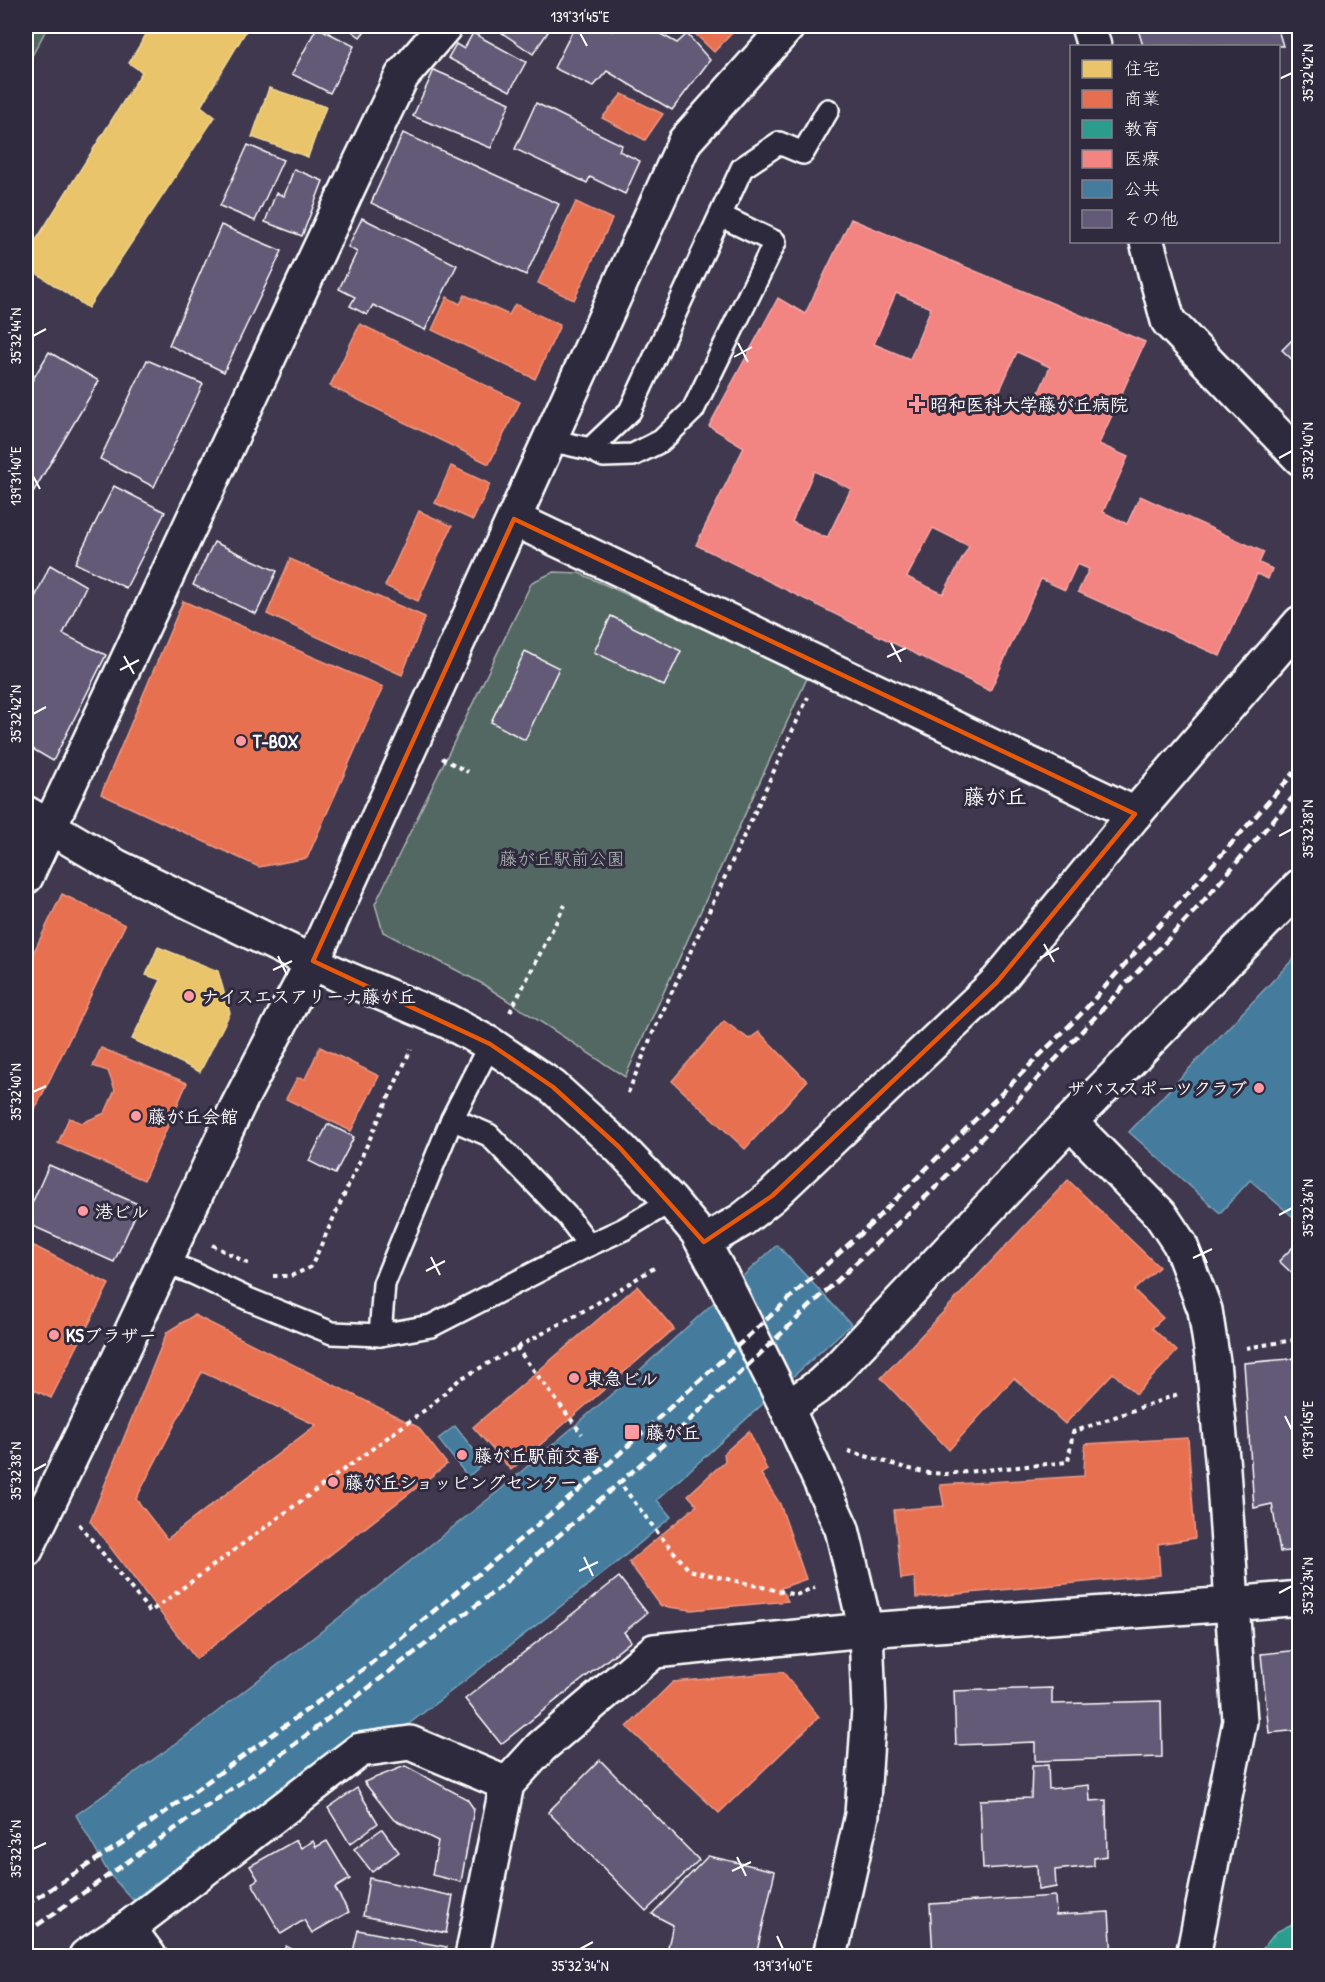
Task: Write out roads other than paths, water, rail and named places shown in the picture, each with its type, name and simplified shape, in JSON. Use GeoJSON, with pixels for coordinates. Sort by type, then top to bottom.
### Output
{"type":"FeatureCollection","features":[{"type":"Feature","properties":{"kind":"street"},"geometry":{"type":"LineString","coordinates":[[26,877],[37,820],[402,76],[445,26]]}},
{"type":"Feature","properties":{"kind":"street"},"geometry":{"type":"LineString","coordinates":[[26,1550],[244,1095],[313,961],[685,141],[788,26]]}},
{"type":"Feature","properties":{"kind":"street"},"geometry":{"type":"LineString","coordinates":[[1088,26],[1094,45]]}},
{"type":"Feature","properties":{"kind":"street"},"geometry":{"type":"LineString","coordinates":[[1147,243],[1168,321],[1299,458]]}},
{"type":"Feature","properties":{"kind":"street"},"geometry":{"type":"LineString","coordinates":[[514,519],[1135,814]]}},
{"type":"Feature","properties":{"kind":"street"},"geometry":{"type":"LineString","coordinates":[[704,1242],[742,1220],[772,1196],[997,982],[1135,814],[1299,623]]}},
{"type":"Feature","properties":{"kind":"street"},"geometry":{"type":"LineString","coordinates":[[37,820],[116,866],[343,976],[447,1021],[490,1044],[553,1088],[619,1147],[671,1201],[704,1242],[787,1408],[842,1528],[866,1630],[868,1709],[862,1815],[830,1956]]}},
{"type":"Feature","properties":{"kind":"street"},"geometry":{"type":"LineString","coordinates":[[787,1408],[820,1385],[833,1372],[1070,1122],[1299,886]]}},
{"type":"Feature","properties":{"kind":"street"},"geometry":{"type":"LineString","coordinates":[[1070,1122],[1160,1214],[1180,1244],[1205,1310],[1213,1362],[1240,1721],[1193,1956]]}},
{"type":"Feature","properties":{"kind":"street"},"geometry":{"type":"LineString","coordinates":[[472,1956],[507,1784],[541,1747],[654,1651],[866,1630],[1299,1598]]}},
{"type":"Feature","properties":{"kind":"street"},"geometry":{"type":"LineString","coordinates":[[86,1956],[128,1928],[360,1750],[410,1743],[507,1784]]}},
{"type":"Feature","properties":{"kind":"street"},"geometry":{"type":"LineString","coordinates":[[128,1928],[149,1956]]}},
{"type":"Feature","properties":{"kind":"lane"},"geometry":{"type":"LineString","coordinates":[[590,448],[630,411],[742,168],[779,143],[803,153],[828,110]]}},
{"type":"Feature","properties":{"kind":"lane"},"geometry":{"type":"LineString","coordinates":[[549,440],[590,448],[604,456],[633,456],[661,441],[693,410],[776,242],[721,216]]}},
{"type":"Feature","properties":{"kind":"lane"},"geometry":{"type":"LineString","coordinates":[[380,1335],[384,1284],[452,1119],[490,1044]]}},
{"type":"Feature","properties":{"kind":"lane"},"geometry":{"type":"LineString","coordinates":[[452,1119],[489,1136],[568,1217],[589,1245]]}},
{"type":"Feature","properties":{"kind":"lane"},"geometry":{"type":"LineString","coordinates":[[164,1262],[332,1333],[380,1335],[431,1326],[462,1312],[624,1229],[671,1201]]}},
{"type":"Feature","properties":{"kind":"railway"},"geometry":{"type":"LineString","coordinates":[[26,1905],[128,1839],[369,1665],[584,1486],[871,1224],[1080,1015],[1300,766]]}},
{"type":"Feature","properties":{"kind":"railway"},"geometry":{"type":"LineString","coordinates":[[26,1933],[287,1750],[495,1591],[673,1436],[935,1188],[1200,905],[1300,789]]}},
{"type":"Feature","properties":{"kind":"place","name":"昭和医科大学藤が丘病院"},"geometry":{"type":"Point","coordinates":[917,404]}},
{"type":"Feature","properties":{"kind":"place","name":"T-BOX"},"geometry":{"type":"Point","coordinates":[241,741]}},
{"type":"Feature","properties":{"kind":"place","name":"ナイスエスアリーナ藤が丘"},"geometry":{"type":"Point","coordinates":[189,996]}},
{"type":"Feature","properties":{"kind":"place","name":"ザバススポーツクラブ"},"geometry":{"type":"Point","coordinates":[1259,1088]}},
{"type":"Feature","properties":{"kind":"place","name":"藤が丘会館"},"geometry":{"type":"Point","coordinates":[136,1116]}},
{"type":"Feature","properties":{"kind":"place","name":"港ビル"},"geometry":{"type":"Point","coordinates":[83,1211]}},
{"type":"Feature","properties":{"kind":"place","name":"KSブラザー"},"geometry":{"type":"Point","coordinates":[54,1335]}},
{"type":"Feature","properties":{"kind":"place","name":"東急ビル"},"geometry":{"type":"Point","coordinates":[574,1378]}},
{"type":"Feature","properties":{"kind":"place","name":"藤が丘"},"geometry":{"type":"Point","coordinates":[632,1432]}},
{"type":"Feature","properties":{"kind":"place","name":"藤が丘駅前交番"},"geometry":{"type":"Point","coordinates":[462,1455]}},
{"type":"Feature","properties":{"kind":"place","name":"藤が丘ショッピングセンター"},"geometry":{"type":"Point","coordinates":[333,1482]}},
{"type":"Feature","properties":{"kind":"district","name":"藤が丘"},"geometry":{"type":"Point","coordinates":[995,796]}},
{"type":"Feature","properties":{"kind":"park label","name":"藤が丘駅前公園"},"geometry":{"type":"Point","coordinates":[562,858]}}]}
